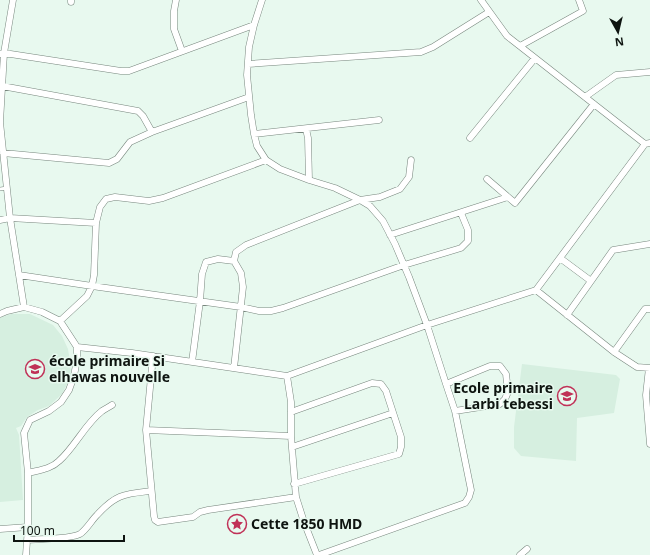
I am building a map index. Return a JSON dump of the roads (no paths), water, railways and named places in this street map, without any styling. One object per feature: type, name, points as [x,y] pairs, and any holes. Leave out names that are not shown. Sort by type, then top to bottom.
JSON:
[{"type":"street","points":[[13,0],[2,54],[0,122],[3,153],[3,188],[10,218],[24,307]]},
{"type":"street","points":[[176,0],[174,11],[174,29],[182,51]]},
{"type":"street","points":[[262,0],[249,47],[247,74],[254,134],[258,146],[266,160],[280,169],[336,188],[360,200],[370,206],[383,221],[410,277],[455,412],[471,490],[465,503],[318,555],[304,522],[296,497],[291,436],[291,402],[287,376]]},
{"type":"street","points":[[520,46],[583,11],[579,0]]},
{"type":"street","points":[[77,348],[132,353],[287,376],[427,325],[536,290],[647,144],[507,36],[489,12],[483,1]]},
{"type":"street","points":[[248,64],[421,52],[433,47],[489,12]]},
{"type":"street","points":[[2,54],[121,71],[137,68],[254,25]]},
{"type":"street","points":[[470,138],[535,58]]},
{"type":"street","points":[[585,97],[616,75],[650,72]]},
{"type":"street","points":[[2,86],[138,111],[143,116],[152,132]]},
{"type":"street","points":[[3,153],[109,163],[117,159],[130,142],[152,132],[249,97]]},
{"type":"street","points":[[487,179],[515,203],[594,104]]},
{"type":"street","points":[[254,134],[379,120]]},
{"type":"street","points":[[306,129],[308,138],[309,180]]},
{"type":"street","points":[[60,321],[87,296],[92,286],[94,276],[96,223],[100,208],[106,199],[115,196],[149,201],[164,198],[266,160]]},
{"type":"street","points":[[234,368],[244,287],[241,273],[234,261],[236,252],[246,245],[360,200],[380,197],[400,189],[409,177],[411,160]]},
{"type":"street","points":[[390,235],[508,197]]},
{"type":"street","points":[[19,275],[241,307],[259,311],[271,311],[404,265],[461,248],[468,241],[468,230],[461,213]]},
{"type":"street","points":[[0,220],[10,218],[96,223]]},
{"type":"street","points":[[567,314],[613,250],[650,244]]},
{"type":"street","points":[[560,258],[591,281]]},
{"type":"street","points":[[192,362],[202,274],[206,262],[218,259],[234,261]]},
{"type":"street","points":[[536,290],[614,352],[637,367],[649,368],[646,395],[650,444]]},
{"type":"street","points":[[0,314],[24,307],[42,312],[60,321],[77,348],[74,376],[69,390],[61,402],[49,411],[30,420],[24,433],[28,473],[28,540],[26,555]]},
{"type":"street","points":[[614,352],[645,309],[650,309]]},
{"type":"street","points":[[153,356],[146,430],[155,520],[158,522],[193,517],[200,512],[208,510],[296,497]]},
{"type":"street","points":[[446,384],[490,366],[500,366],[506,374],[508,392],[505,399],[500,404],[455,412]]},
{"type":"street","points":[[291,412],[372,383],[381,384],[386,391],[401,437],[399,454],[294,484]]},
{"type":"street","points":[[28,473],[48,468],[59,462],[92,421],[101,412],[112,405]]},
{"type":"street","points":[[292,447],[393,413]]},
{"type":"street","points":[[146,430],[291,436]]},
{"type":"street","points":[[28,540],[72,537],[80,534],[113,500],[121,496],[151,491]]},
{"type":"street","points":[[0,530],[28,527]]},
{"type":"street","points":[[520,555],[528,549]]},
{"type":"place","name":"école primaire Si elhawas nouvelle","points":[[35,369]]},
{"type":"place","name":"Ecole primaire Larbi tebessi","points":[[567,396]]},
{"type":"place","name":"Cette 1850 HMD","points":[[237,524]]}]
